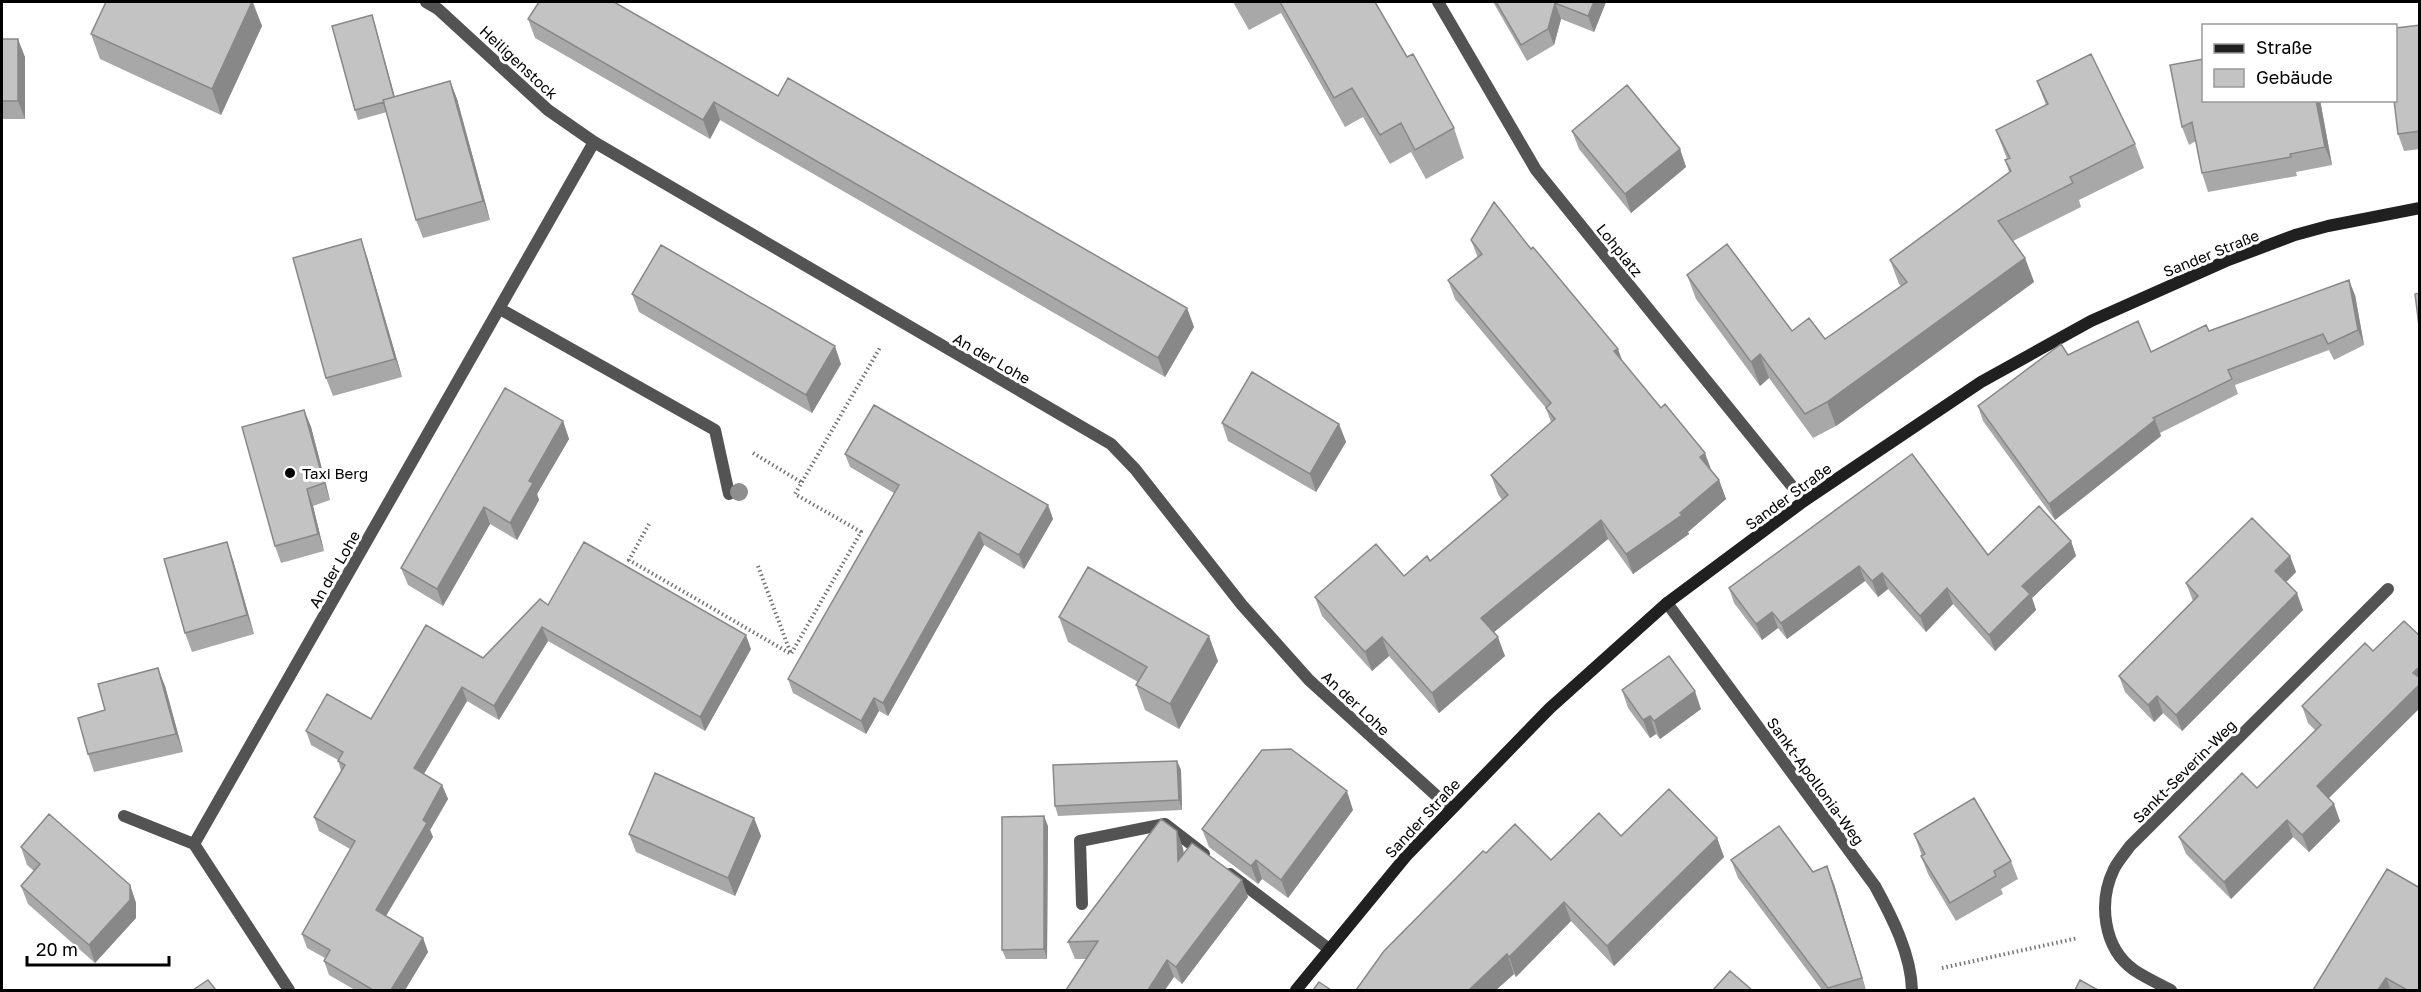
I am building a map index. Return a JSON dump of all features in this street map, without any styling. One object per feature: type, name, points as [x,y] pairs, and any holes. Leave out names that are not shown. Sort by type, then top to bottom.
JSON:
[{"type":"main road","name":"Sander Straße","points":[[1296,990],[1392,872],[1449,808],[1550,708],[1667,603],[1804,501],[1981,382],[2091,321],[2226,261],[2295,235],[2328,226],[2420,208]]},
{"type":"street","name":"Heiligenstock","points":[[426,2],[438,9],[548,110],[594,142]]},
{"type":"street","name":"Lohplatz","points":[[1437,2],[1536,170],[1804,501]]},
{"type":"street","name":"An der Lohe","points":[[194,844],[594,142],[1111,444],[1135,469],[1242,605],[1309,680],[1449,808]]},
{"type":"street","points":[[500,309],[715,430],[729,494]]},
{"type":"street","name":"Sankt-Severin-Weg","points":[[2171,990],[2133,969],[2117,952],[2108,931],[2105,912],[2106,892],[2114,868],[2130,846],[2388,589]]},
{"type":"street","name":"Sankt-Apollonia-Weg","points":[[1667,603],[1875,886],[1891,914],[1912,975],[1912,990]]},
{"type":"street","points":[[124,816],[194,844],[290,990]]},
{"type":"street","points":[[1082,904],[1080,840],[1165,824],[1329,949]]},
{"type":"path","points":[[791,654],[861,531],[795,494],[897,320]]},
{"type":"path","points":[[715,430],[801,482]]},
{"type":"path","points":[[649,524],[629,560],[791,654]]},
{"type":"path","points":[[758,566],[791,654]]},
{"type":"path","points":[[1941,969],[2073,939]]},
{"type":"building","points":[[106,2],[252,2],[212,89],[91,34]]},
{"type":"building","points":[[539,2],[614,2],[778,96],[788,78],[1187,308],[1158,358],[714,102],[703,120],[528,19]]},
{"type":"building","points":[[1280,2],[1375,2],[1407,57],[1413,54],[1454,128],[1415,150],[1401,123],[1380,135],[1352,88],[1334,98]]},
{"type":"building","points":[[1496,2],[1594,2],[1588,16],[1555,3],[1548,29],[1521,45]]},
{"type":"building","points":[[372,15],[394,97],[355,110],[332,26]]},
{"type":"building","points":[[2420,25],[2420,131],[2398,134],[2394,102],[2397,102],[2397,28]]},
{"type":"building","points":[[2,39],[18,39],[18,101],[2,101]]},
{"type":"building","points":[[2091,54],[2135,144],[2070,177],[2073,183],[1998,221],[2025,258],[1827,402],[1805,414],[1760,354],[1751,362],[1687,275],[1727,244],[1792,331],[1809,318],[1825,339],[1907,282],[1890,260],[2011,171],[2005,160],[2010,158],[1996,130],[2048,104],[2037,81]]},
{"type":"building","points":[[2202,59],[2202,102],[2316,102],[2325,147],[2290,154],[2291,157],[2202,173],[2192,122],[2182,127],[2170,65]]},
{"type":"building","points":[[450,81],[483,201],[416,220],[383,100]]},
{"type":"building","points":[[1627,85],[1680,149],[1625,194],[1572,131]]},
{"type":"building","points":[[1494,202],[1531,249],[1533,247],[1618,349],[1614,351],[1661,408],[1665,404],[1705,453],[1700,457],[1719,480],[1680,513],[1682,515],[1626,554],[1601,520],[1481,618],[1498,637],[1432,693],[1382,637],[1365,652],[1315,597],[1376,544],[1404,576],[1427,556],[1430,561],[1508,495],[1491,475],[1555,419],[1546,408],[1551,403],[1448,280],[1482,254],[1471,240]]},
{"type":"building","points":[[361,239],[395,359],[326,378],[293,258]]},
{"type":"building","points":[[661,245],[835,346],[806,395],[632,294]]},
{"type":"building","points":[[2349,280],[2358,330],[2328,344],[2323,334],[2228,370],[2232,379],[2153,418],[2155,420],[2049,504],[1978,406],[2061,344],[2068,355],[2138,321],[2151,352],[2206,325],[2209,331]]},
{"type":"building","points":[[2420,293],[2420,334],[2415,294]]},
{"type":"building","points":[[1252,372],[1339,424],[1310,474],[1222,423]]},
{"type":"building","points":[[505,388],[563,421],[529,481],[533,483],[510,523],[484,507],[437,589],[401,568]]},
{"type":"building","points":[[874,405],[1048,505],[1019,555],[979,532],[883,703],[874,698],[861,721],[788,679],[899,485],[845,454]]},
{"type":"building","name":"Taxi Berg","points":[[304,410],[324,483],[307,489],[318,534],[275,546],[242,427]]},
{"type":"building","points":[[1912,454],[1988,555],[2039,506],[2071,541],[2022,586],[2030,594],[1989,635],[1947,588],[1920,616],[1882,573],[1872,581],[1859,566],[1781,623],[1772,612],[1756,624],[1729,588]]},
{"type":"building","points":[[2252,518],[2290,556],[2275,571],[2297,593],[2176,715],[2157,696],[2148,705],[2119,676],[2198,596],[2186,583]]},
{"type":"building","points":[[227,542],[247,615],[185,633],[164,559]]},
{"type":"building","points":[[584,542],[746,635],[700,717],[542,627],[494,706],[462,687],[414,768],[442,785],[423,820],[427,823],[376,910],[423,938],[391,990],[373,990],[324,961],[330,950],[302,934],[355,841],[314,817],[345,765],[338,761],[343,752],[306,731],[327,694],[371,719],[426,625],[483,658],[540,599],[548,605]]},
{"type":"building","points":[[1088,567],[1209,636],[1170,704],[1136,685],[1147,667],[1059,617]]},
{"type":"building","points":[[2404,621],[2420,636],[2420,666],[2413,673],[2420,678],[2420,684],[2317,786],[2334,804],[2302,835],[2287,820],[2224,882],[2179,837],[2242,773],[2257,788],[2321,725],[2302,706],[2365,643],[2373,651]]},
{"type":"building","points":[[1669,656],[1695,691],[1654,721],[1650,716],[1643,720],[1622,690]]},
{"type":"building","points":[[158,668],[176,734],[88,754],[78,718],[105,710],[98,684]]},
{"type":"building","points":[[1291,749],[1347,791],[1281,880],[1256,860],[1251,866],[1202,829],[1262,750]]},
{"type":"building","points":[[1177,761],[1179,800],[1055,806],[1053,765]]},
{"type":"building","points":[[655,773],[754,818],[728,878],[629,834]]},
{"type":"building","points":[[1669,789],[1717,838],[1607,946],[1564,902],[1509,957],[1507,954],[1469,990],[1356,990],[1384,951],[1483,851],[1486,853],[1515,824],[1551,860],[1599,813],[1621,836]]},
{"type":"building","points":[[1974,798],[2011,861],[1994,871],[1996,876],[1950,903],[1921,856],[1925,854],[1914,834]]},
{"type":"building","points":[[49,814],[130,885],[130,900],[89,945],[21,886],[40,864],[21,847]]},
{"type":"building","points":[[1044,816],[1044,949],[1002,950],[1002,817]]},
{"type":"building","points":[[1161,819],[1177,831],[1178,861],[1192,843],[1242,880],[1176,967],[1167,960],[1148,990],[1066,990],[1098,941],[1068,942]]},
{"type":"building","points":[[1779,826],[1813,872],[1827,866],[1862,978],[1828,988],[1731,860]]},
{"type":"building","points":[[2387,869],[2420,888],[2420,990],[2407,990],[2386,978],[2378,990],[2313,990]]},
{"type":"building","points":[[1730,971],[1752,990],[1713,990]]},
{"type":"building","points":[[208,980],[216,990],[193,990]]},
{"type":"building","points":[[2080,980],[2098,990],[2075,990]]},
{"type":"building","points":[[1319,982],[1331,990],[1313,990]]},
{"type":"place","name":"Taxi Berg","points":[[290,473]]}]
